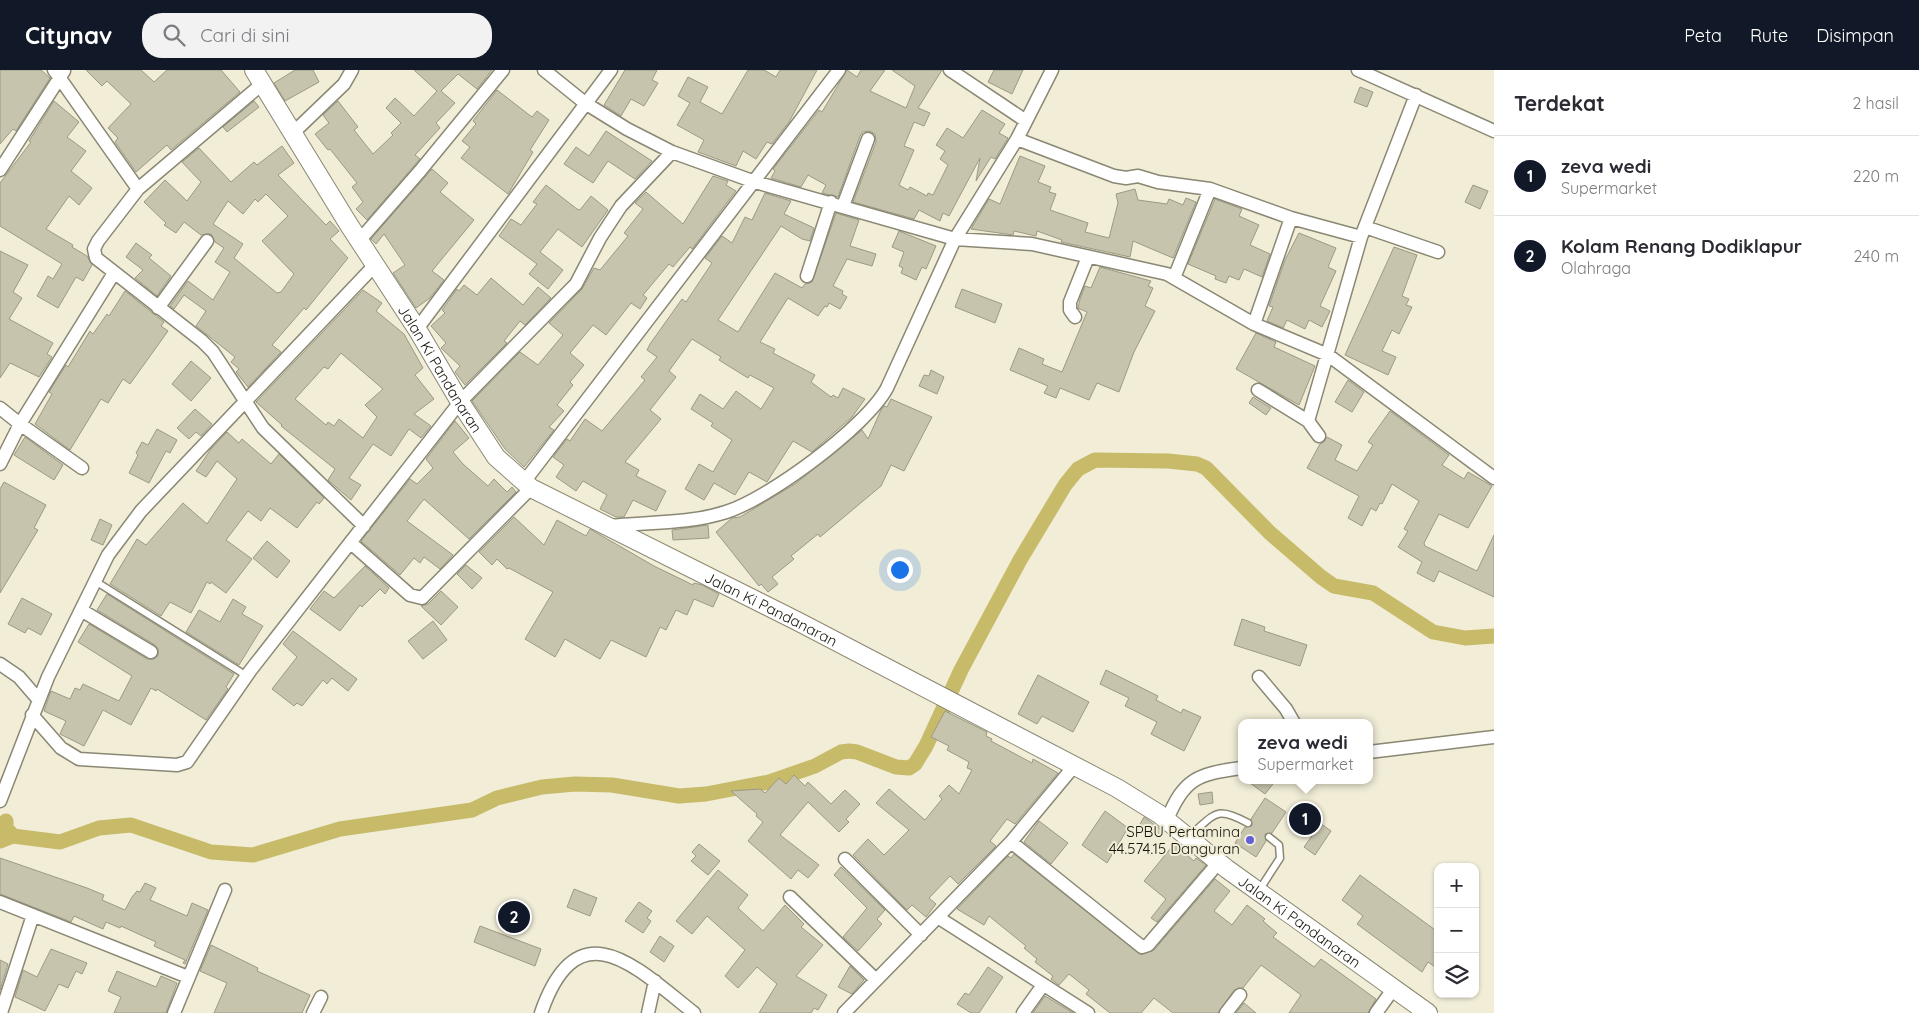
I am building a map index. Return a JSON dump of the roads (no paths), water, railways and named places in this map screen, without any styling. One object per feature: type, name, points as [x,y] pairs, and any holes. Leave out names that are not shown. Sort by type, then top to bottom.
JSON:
[{"type":"main road","name":"Jalan Ki Pandanaran","points":[[258,77],[496,457],[528,485],[967,709],[1133,797],[1167,820],[1258,892],[1428,1013]]},
{"type":"street","points":[[293,132],[344,84],[352,70]]},
{"type":"street","points":[[359,241],[420,171],[503,70]]},
{"type":"street","points":[[544,70],[585,103],[672,152],[755,182],[955,239],[1032,244],[1167,274],[1254,324],[1328,355],[1494,478]]},
{"type":"street","points":[[417,329],[536,172],[610,70]]},
{"type":"street","points":[[351,543],[410,595],[422,598],[528,485],[839,70]]},
{"type":"street","points":[[950,70],[1026,121]]},
{"type":"street","points":[[609,526],[690,519],[727,512],[774,487],[842,438],[870,412],[884,394],[955,239],[1017,139],[1052,70]]},
{"type":"street","points":[[1358,70],[1494,131]]},
{"type":"street","points":[[0,170],[59,72],[138,189]]},
{"type":"street","points":[[258,77],[138,189],[94,249],[96,258],[195,335],[212,352],[263,428],[364,526]]},
{"type":"street","points":[[1308,421],[1363,232],[1416,95]]},
{"type":"street","points":[[1017,139],[1114,176],[1126,178],[1138,176],[1158,182],[1210,189],[1291,218],[1363,232],[1438,252]]},
{"type":"street","points":[[807,276],[837,204],[868,140]]},
{"type":"street","points":[[32,715],[61,748],[79,759],[181,764],[190,759],[247,676],[460,402],[576,284],[600,238],[621,206],[672,152]]},
{"type":"street","points":[[1174,278],[1210,189]]},
{"type":"street","points":[[1254,324],[1291,218]]},
{"type":"street","points":[[158,308],[207,241]]},
{"type":"street","points":[[1075,318],[1070,310],[1070,302],[1088,257]]},
{"type":"street","points":[[0,801],[48,677],[108,555],[132,520],[375,265]]},
{"type":"street","points":[[0,464],[20,424],[114,273]]},
{"type":"street","points":[[1258,390],[1308,421],[1319,436]]},
{"type":"street","points":[[0,408],[82,468]]},
{"type":"street","points":[[81,610],[151,652]]},
{"type":"street","points":[[0,664],[40,696]]},
{"type":"street","points":[[1259,676],[1286,709],[1292,719]]},
{"type":"street","points":[[1373,752],[1494,737]]},
{"type":"street","points":[[844,1013],[875,979],[939,918],[1011,842],[1075,765]]},
{"type":"street","points":[[1167,820],[1176,799],[1191,782],[1211,772],[1238,768]]},
{"type":"street","points":[[1011,842],[1142,947],[1148,945],[1219,862]]},
{"type":"street","points":[[845,859],[921,935]]},
{"type":"street","points":[[174,1013],[225,890]]},
{"type":"street","points":[[790,897],[875,979]]},
{"type":"street","points":[[0,902],[188,977]]},
{"type":"street","points":[[1,1013],[33,915]]},
{"type":"street","points":[[939,918],[1088,1013]]},
{"type":"street","points":[[541,1013],[554,981],[568,965],[580,957],[604,954],[623,960],[641,969],[694,1013]]},
{"type":"street","points":[[648,1013],[655,982]]},
{"type":"street","points":[[1023,1013],[1043,984]]},
{"type":"street","points":[[1376,1013],[1394,988]]},
{"type":"street","points":[[1226,1013],[1240,995]]},
{"type":"street","points":[[313,1013],[321,997]]},
{"type":"lane","points":[[95,581],[247,676]]},
{"type":"lane","points":[[1188,837],[1222,812],[1228,812],[1248,823]]},
{"type":"lane","points":[[1258,892],[1280,858],[1279,845],[1269,837]]},
{"type":"waterway","points":[[0,841],[13,836],[60,842],[99,828],[131,825],[211,852],[253,855],[340,829],[472,810],[497,798],[542,787],[575,784],[612,785],[679,796],[706,794],[769,782],[815,766],[841,752],[849,751],[857,752],[896,767],[909,768],[915,764],[926,746],[961,670],[1020,560],[1065,485],[1078,469],[1095,460],[1168,461],[1197,464],[1206,468],[1270,533],[1334,586],[1373,593],[1433,632],[1465,638],[1494,636]]},
{"type":"waterway","points":[[6,821],[6,828],[13,836]]},
{"type":"place","name":"zeva wedi","points":[[1305,819]]},
{"type":"place","name":"SPBU Pertamina 44.574.15 Danguran","points":[[1250,840]]},
{"type":"place","name":"Kolam Renang Dodiklapur","points":[[514,917]]}]
